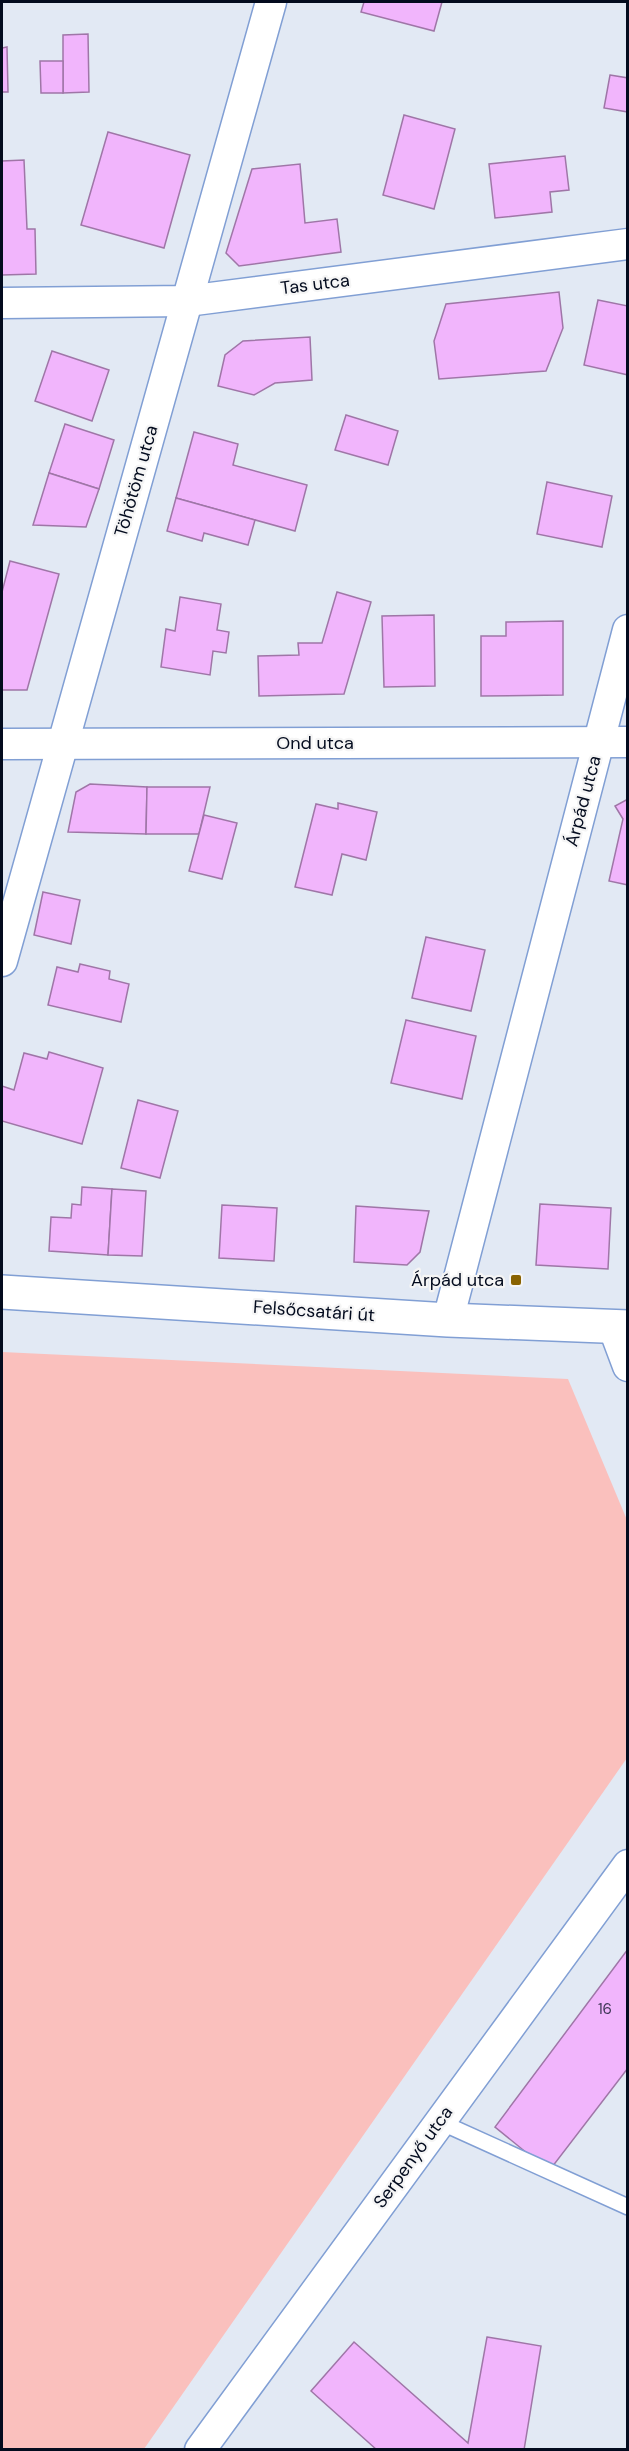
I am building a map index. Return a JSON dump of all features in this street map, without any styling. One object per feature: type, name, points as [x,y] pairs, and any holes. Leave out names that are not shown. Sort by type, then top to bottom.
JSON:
[{"type":"street","name":"Töhötöm utca","points":[[2,961],[271,2]]},
{"type":"street","name":"Tas utca","points":[[2,303],[187,301],[627,244]]},
{"type":"street","name":"Árpád utca","points":[[448,1320],[613,742],[627,630]]},
{"type":"street","name":"Ond utca","points":[[2,744],[613,742]]},
{"type":"street","name":"Felsőcsatári út","points":[[2,1292],[448,1320],[620,1326]]},
{"type":"street","points":[[620,1326],[627,1366]]},
{"type":"street","name":"Serpenyő utca","points":[[200,2450],[627,1865]]},
{"type":"lane","points":[[438,2121],[627,2207]]},
{"type":"shaded area","points":[[2,1352],[568,1379],[627,1520],[627,1758],[144,2449],[2,2449]]},
{"type":"building","points":[[364,2],[442,2],[434,31],[361,12]]},
{"type":"building","points":[[88,34],[89,92],[63,93],[63,35]]},
{"type":"building","points":[[7,47],[8,92],[2,92],[2,48]]},
{"type":"building","points":[[40,61],[63,61],[63,93],[41,93]]},
{"type":"building","points":[[610,75],[628,78],[628,112],[604,108]]},
{"type":"building","points":[[404,115],[455,129],[434,209],[383,195]]},
{"type":"building","points":[[108,132],[190,155],[164,248],[81,225]]},
{"type":"building","points":[[565,156],[569,190],[550,192],[552,212],[495,218],[489,164]]},
{"type":"building","points":[[24,160],[27,229],[35,229],[36,274],[2,275],[2,161]]},
{"type":"building","points":[[300,164],[305,223],[337,219],[341,252],[239,266],[226,253],[252,169]]},
{"type":"building","points":[[559,292],[563,328],[546,371],[439,379],[434,341],[446,304]]},
{"type":"building","points":[[598,300],[628,306],[628,375],[584,365]]},
{"type":"building","points":[[310,337],[312,380],[275,383],[254,395],[218,386],[225,355],[243,341]]},
{"type":"building","points":[[52,351],[109,370],[92,421],[35,401]]},
{"type":"building","points":[[346,415],[398,431],[388,465],[335,450]]},
{"type":"building","points":[[65,424],[114,440],[99,489],[49,473]]},
{"type":"building","points":[[194,432],[238,444],[233,465],[307,485],[295,531],[176,498]]},
{"type":"building","points":[[49,473],[99,489],[86,527],[33,525]]},
{"type":"building","points":[[547,482],[612,496],[602,547],[537,534]]},
{"type":"building","points":[[176,498],[255,520],[248,545],[204,533],[202,541],[167,531]]},
{"type":"building","points":[[10,561],[59,574],[27,690],[2,690],[2,592]]},
{"type":"building","points":[[337,592],[371,602],[344,694],[259,696],[258,656],[299,655],[298,643],[322,643]]},
{"type":"building","points":[[180,597],[221,604],[217,630],[229,632],[226,653],[213,651],[210,675],[161,667],[166,629],[175,631]]},
{"type":"building","points":[[434,615],[435,686],[384,687],[382,616]]},
{"type":"building","points":[[563,621],[563,695],[481,696],[481,636],[506,636],[506,622]]},
{"type":"building","points":[[90,784],[147,787],[146,834],[68,832],[76,792]]},
{"type":"building","points":[[147,787],[210,787],[199,834],[146,834]]},
{"type":"building","points":[[628,799],[628,885],[609,881],[623,819],[615,806]]},
{"type":"building","points":[[338,803],[377,812],[366,860],[342,854],[332,895],[295,887],[316,804],[338,809]]},
{"type":"building","points":[[204,815],[237,823],[222,879],[189,871]]},
{"type":"building","points":[[43,892],[80,900],[71,944],[34,935]]},
{"type":"building","points":[[426,937],[485,950],[471,1011],[412,998]]},
{"type":"building","points":[[80,964],[110,971],[109,979],[129,984],[121,1022],[48,1005],[57,967],[78,972]]},
{"type":"building","points":[[406,1020],[476,1036],[462,1099],[391,1083]]},
{"type":"building","points":[[49,1052],[103,1068],[82,1144],[2,1121],[2,1086],[14,1090],[24,1053],[47,1059]]},
{"type":"building","points":[[138,1100],[178,1111],[160,1178],[121,1168]]},
{"type":"building","points":[[82,1187],[112,1189],[108,1255],[49,1251],[51,1217],[71,1218],[72,1204],[81,1205]]},
{"type":"building","points":[[112,1189],[146,1191],[142,1256],[108,1255]]},
{"type":"building","points":[[540,1204],[611,1208],[608,1269],[536,1265]]},
{"type":"building","points":[[222,1205],[277,1208],[274,1261],[219,1258]]},
{"type":"building","points":[[356,1206],[429,1211],[420,1252],[407,1265],[354,1262]]},
{"type":"building","points":[[628,1949],[628,2068],[549,2171],[495,2127]]},
{"type":"building","points":[[487,2337],[541,2346],[524,2450],[377,2450],[311,2391],[354,2342],[468,2443]]},
{"type":"place","name":"Árpád utca","points":[[516,1280]]}]
